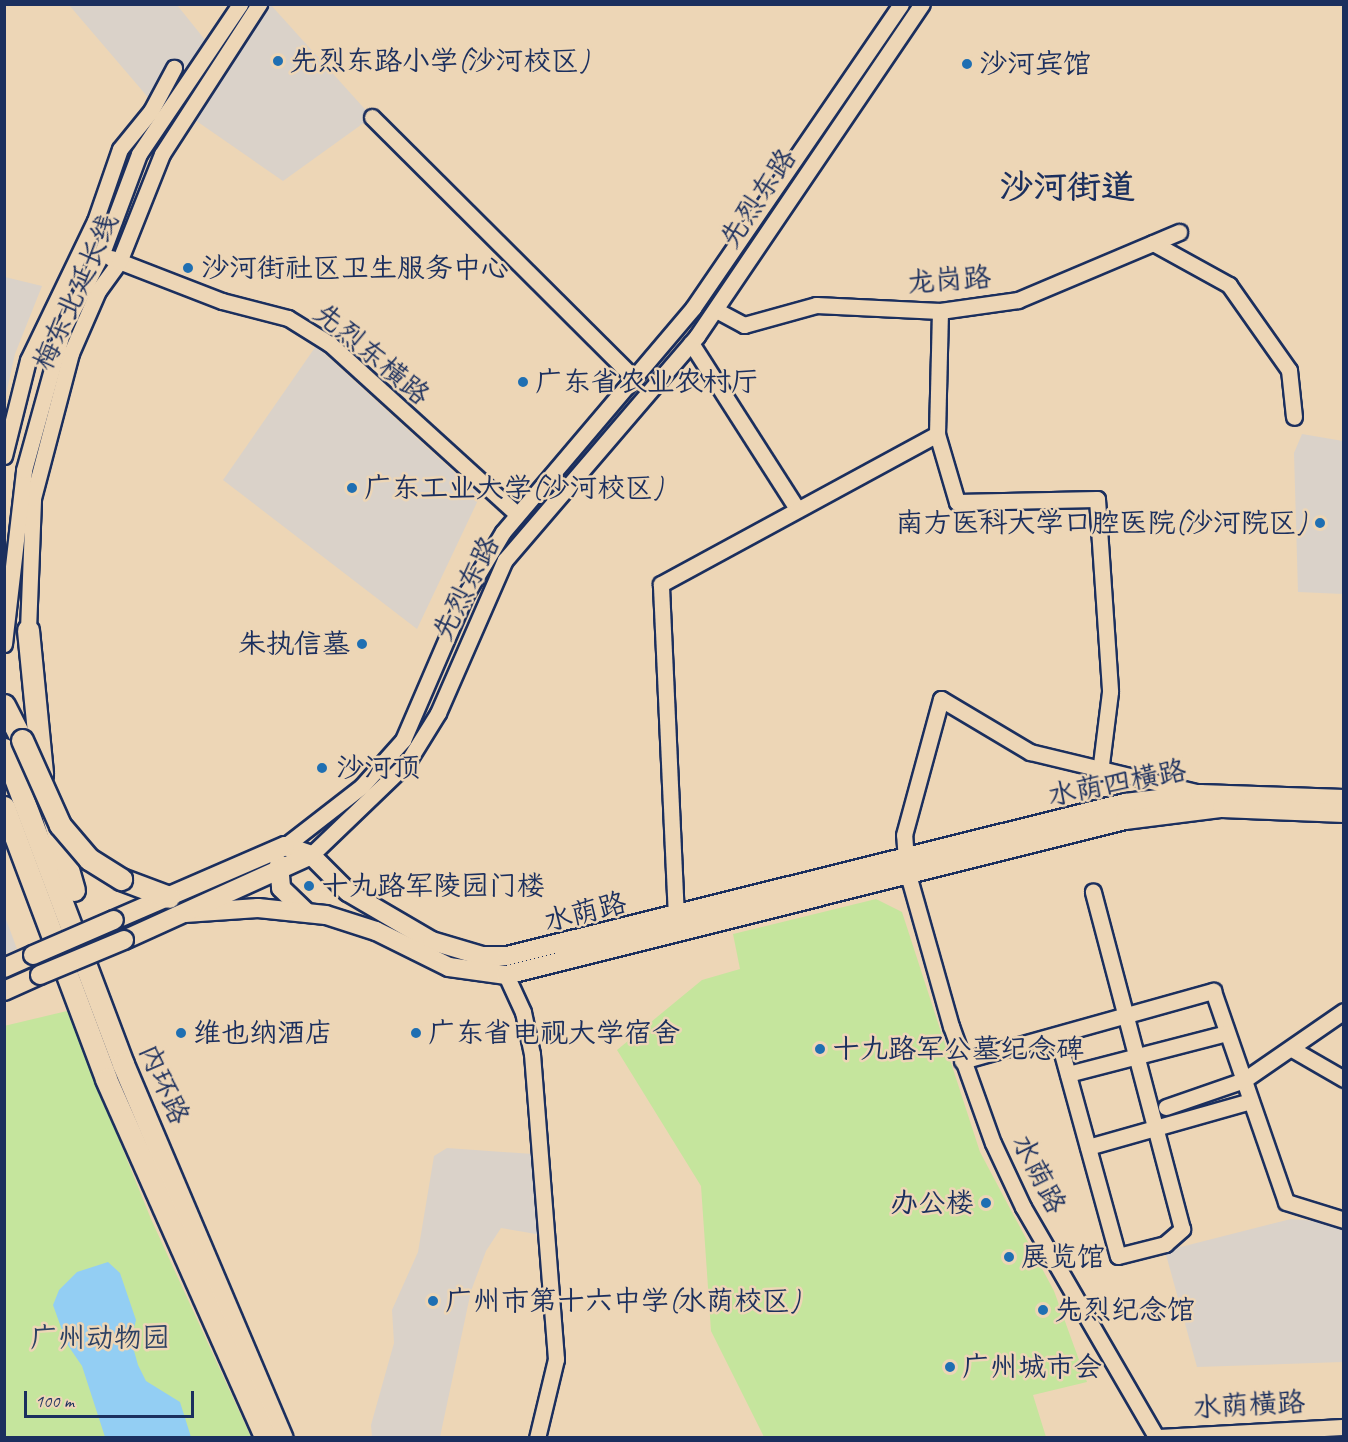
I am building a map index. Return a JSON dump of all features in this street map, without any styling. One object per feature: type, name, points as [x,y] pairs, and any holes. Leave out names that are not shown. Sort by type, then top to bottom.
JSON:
[{"type":"highway","points":[[28,630],[42,772],[105,997],[145,1110]]},
{"type":"highway","points":[[4,705],[60,825],[89,859],[121,879],[169,897]]},
{"type":"highway","name":"内环路","points":[[4,749],[40,835],[113,1039],[282,1437]]},
{"type":"highway","name":"内环路","points":[[4,807],[106,1079],[266,1437]]},
{"type":"main road","name":"水荫四横路","points":[[908,870],[1125,803],[1200,794],[1344,799]]},
{"type":"main road","name":"水荫四横路","points":[[908,870],[1172,812],[1222,808],[1344,813]]},
{"type":"main road","name":"水荫路","points":[[285,846],[311,855],[348,892],[432,941],[482,956],[533,954],[676,917],[908,870]]},
{"type":"main road","name":"先烈东路","points":[[4,968],[285,846]]},
{"type":"main road","points":[[285,846],[278,873],[284,894],[307,913]]},
{"type":"main road","name":"先烈东路","points":[[4,991],[278,873],[311,855]]},
{"type":"main road","name":"水荫路","points":[[185,913],[238,908],[307,913],[361,925],[449,966],[506,975],[908,870]]},
{"type":"street","name":"梅东北延长线","points":[[4,644],[15,521],[47,375],[102,253],[139,154],[240,4]]},
{"type":"street","name":"梅东北延长线","points":[[28,630],[33,498],[47,432],[76,343],[98,291],[119,262],[162,154],[259,4]]},
{"type":"street","name":"先烈东路","points":[[285,846],[362,786],[403,740],[476,574],[517,514],[648,364],[712,280],[901,4]]},
{"type":"street","name":"先烈东路","points":[[311,855],[407,763],[438,713],[506,560],[664,377],[716,310],[922,4]]},
{"type":"street","points":[[210,51],[224,58]]},
{"type":"street","points":[[4,456],[28,360],[95,221],[120,149],[151,111],[174,69]]},
{"type":"street","points":[[372,117],[635,379]]},
{"type":"street","points":[[120,149],[139,154]]},
{"type":"street","name":"龙岗路","points":[[716,310],[744,325],[816,305],[940,311],[1018,300],[1179,232]]},
{"type":"street","points":[[1153,243],[1229,285],[1289,370],[1293,417]]},
{"type":"street","name":"先烈东横路","points":[[102,253],[119,262],[222,301],[288,318],[330,344],[517,514]]},
{"type":"street","points":[[940,311],[937,434],[957,502],[1097,499],[1110,692],[1100,772]]},
{"type":"street","points":[[691,343],[797,509]]},
{"type":"street","points":[[648,364],[664,377]]},
{"type":"street","points":[[676,917],[661,584],[937,434]]},
{"type":"street","points":[[908,870],[904,835],[941,699],[1030,752],[1100,772],[1200,794]]},
{"type":"street","name":"水荫路","points":[[908,870],[962,1060],[1023,1207],[1157,1437]]},
{"type":"street","points":[[1057,1035],[1118,1256],[1131,1256],[1165,1244],[1182,1229],[1093,892]]},
{"type":"street","points":[[506,975],[523,1012],[532,1054],[556,1359],[537,1437]]},
{"type":"street","points":[[962,1060],[1213,991],[1286,1202],[1344,1221]]},
{"type":"street","points":[[1166,1107],[1244,1080],[1344,1011]]},
{"type":"street","points":[[1068,1074],[1227,1033]]},
{"type":"street","points":[[1292,1049],[1344,1079]]},
{"type":"street","points":[[1088,1147],[1251,1101]]},
{"type":"street","name":"水荫横路","points":[[1157,1437],[1344,1427]]},
{"type":"shaded area","name":"先烈东路小学(沙河校区)","points":[[270,4],[372,117],[283,181],[195,120]]},
{"type":"shaded area","points":[[69,5],[177,5],[210,46],[164,116]]},
{"type":"shaded area","points":[[5,277],[42,286],[15,354],[5,399]]},
{"type":"shaded area","name":"广东工业大学(沙河校区)","points":[[316,346],[480,496],[417,629],[223,480]]},
{"type":"shaded area","name":"南方医科大学口腔医院(沙河院区)","points":[[1302,434],[1343,441],[1343,594],[1298,592],[1294,453]]},
{"type":"shaded area","points":[[4,914],[17,949],[5,954],[4,954]]},
{"type":"shaded area","name":"广州市第十六中学(水荫校区)","points":[[447,1148],[547,1155],[548,1236],[501,1228],[486,1251],[471,1291],[440,1437],[372,1437],[371,1425],[394,1343],[392,1310],[418,1252],[434,1156]]},
{"type":"shaded area","points":[[1291,1219],[1343,1223],[1343,1362],[1197,1367],[1165,1251]]},
{"type":"green space","points":[[876,899],[902,912],[980,1152],[1054,1291],[1087,1382],[1033,1395],[1046,1437],[764,1437],[711,1331],[701,1186],[617,1050],[702,980],[740,969],[733,934]]},
{"type":"green space","name":"广州动物园","points":[[67,1011],[151,1219],[251,1437],[5,1437],[4,1026]]},
{"type":"water","points":[[108,1262],[120,1273],[136,1320],[131,1340],[138,1365],[146,1381],[180,1402],[191,1437],[105,1437],[82,1366],[67,1344],[53,1305],[59,1290],[77,1272]]},
{"type":"place","name":"先烈东路小学(沙河校区)","points":[[278,61]]},
{"type":"place","name":"沙河宾馆","points":[[967,64]]},
{"type":"place","name":"沙河街社区卫生服务中心","points":[[188,268]]},
{"type":"place","name":"广东省农业农村厅","points":[[523,382]]},
{"type":"place","name":"广东工业大学(沙河校区)","points":[[352,488]]},
{"type":"place","name":"南方医科大学口腔医院(沙河院区)","points":[[1320,523]]},
{"type":"place","name":"朱执信墓","points":[[362,644]]},
{"type":"place","name":"沙河顶","points":[[322,768]]},
{"type":"place","name":"十九路军陵园门楼","points":[[309,886]]},
{"type":"place","name":"维也纳酒店","points":[[181,1033]]},
{"type":"place","name":"广东省电视大学宿舍","points":[[416,1033]]},
{"type":"place","name":"十九路军公墓纪念碑","points":[[820,1049]]},
{"type":"place","name":"办公楼","points":[[986,1203]]},
{"type":"place","name":"展览馆","points":[[1009,1257]]},
{"type":"place","name":"广州市第十六中学(水荫校区)","points":[[433,1301]]},
{"type":"place","name":"先烈纪念馆","points":[[1043,1310]]},
{"type":"place","name":"广州城市会","points":[[950,1367]]},
{"type":"district","name":"沙河街道","points":[[1067,187]]}]
